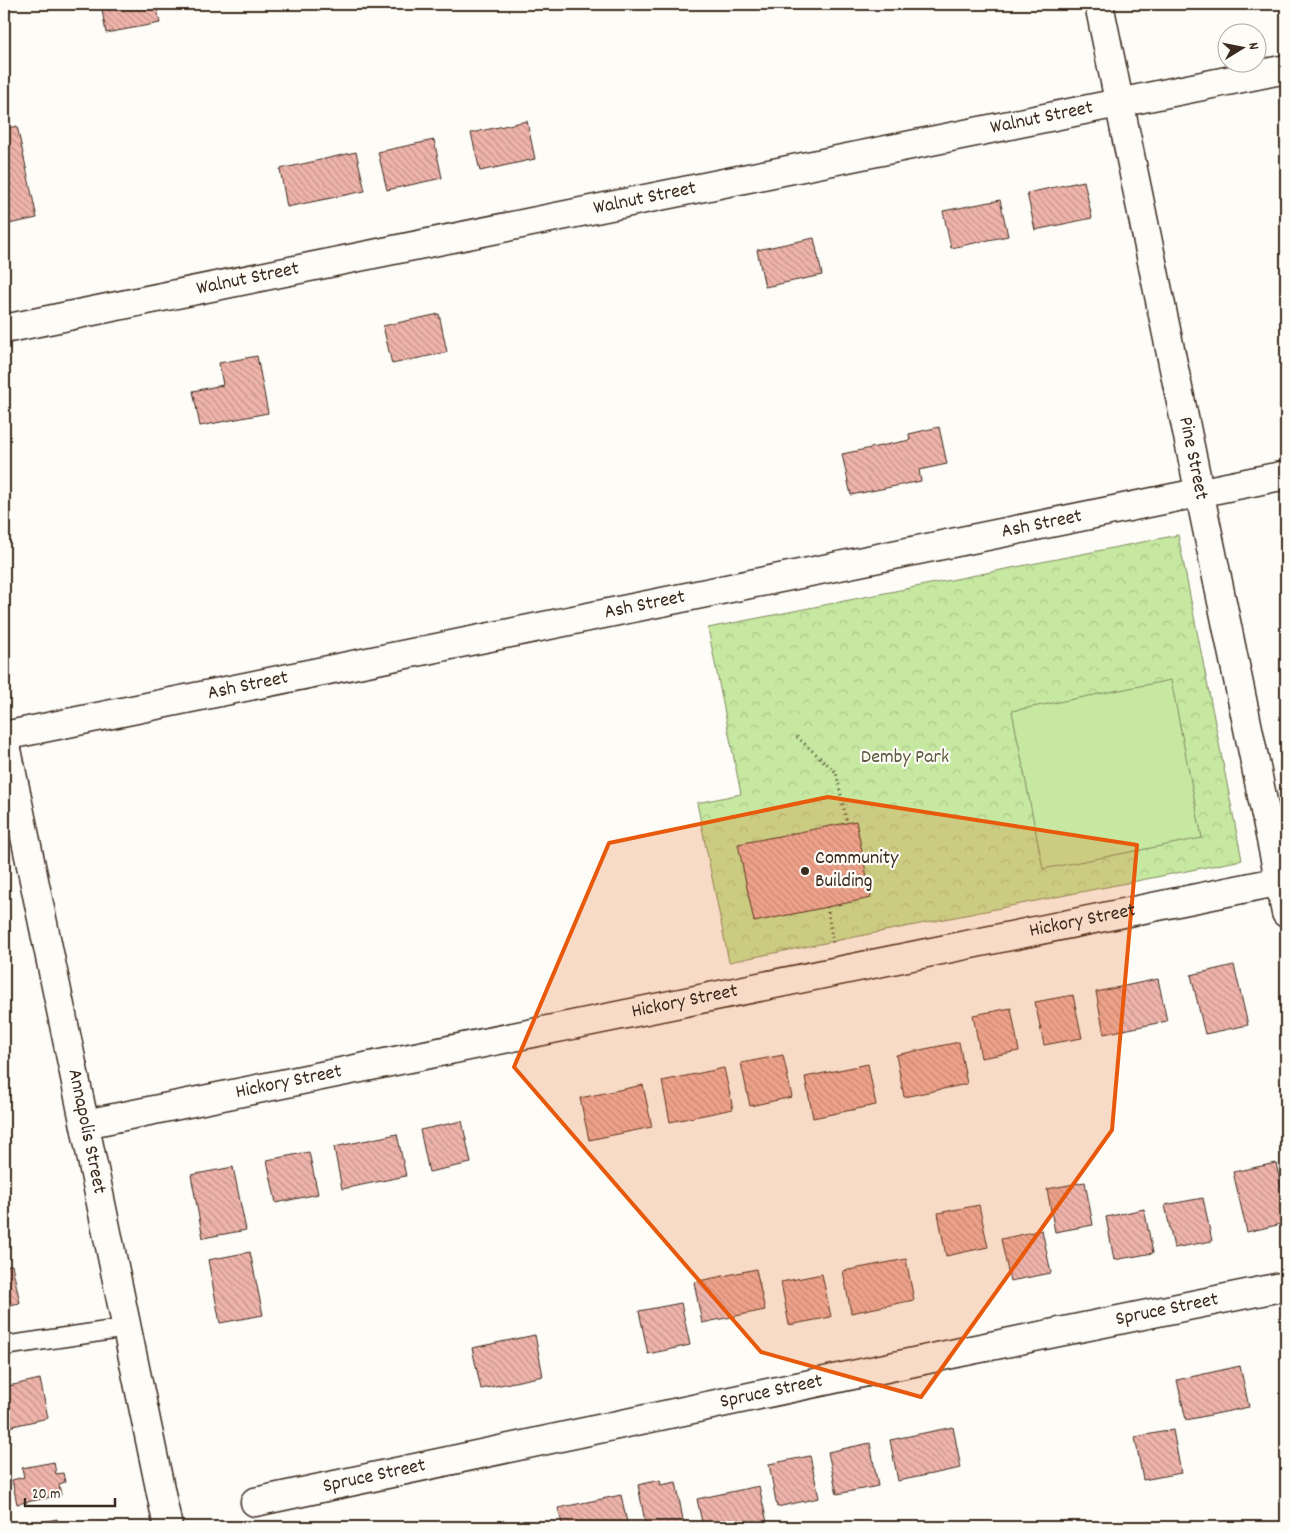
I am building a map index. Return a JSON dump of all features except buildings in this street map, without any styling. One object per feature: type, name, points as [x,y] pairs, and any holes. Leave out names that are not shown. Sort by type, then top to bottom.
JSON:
[{"type":"street","name":"Pine Street","points":[[1100,4],[1200,492],[1283,880],[1286,913]]},
{"type":"street","name":"Walnut Street","points":[[4,329],[1286,69]]},
{"type":"street","name":"Ash Street","points":[[4,735],[1286,475]]},
{"type":"street","name":"Annapolis Street","points":[[4,735],[168,1527]]},
{"type":"street","name":"Hickory Street","points":[[85,1124],[1283,880]]},
{"type":"street","name":"Spruce Street","points":[[256,1502],[951,1354],[1286,1286]]},
{"type":"lane","points":[[4,1346],[127,1328]]},
{"type":"path","points":[[797,737],[836,772],[847,823]]},
{"type":"path","points":[[827,907],[837,971]]},
{"type":"highlighted area","points":[[828,797],[1137,845],[1112,1130],[921,1397],[761,1352],[514,1067],[609,843]]},
{"type":"green space","name":"Demby Park","points":[[1178,535],[1242,860],[729,962],[697,803],[741,794],[708,628]]},
{"type":"green space","points":[[1171,680],[1202,838],[1043,869],[1012,711]]},
{"type":"place","name":"Community Building","points":[[805,871]]}]
